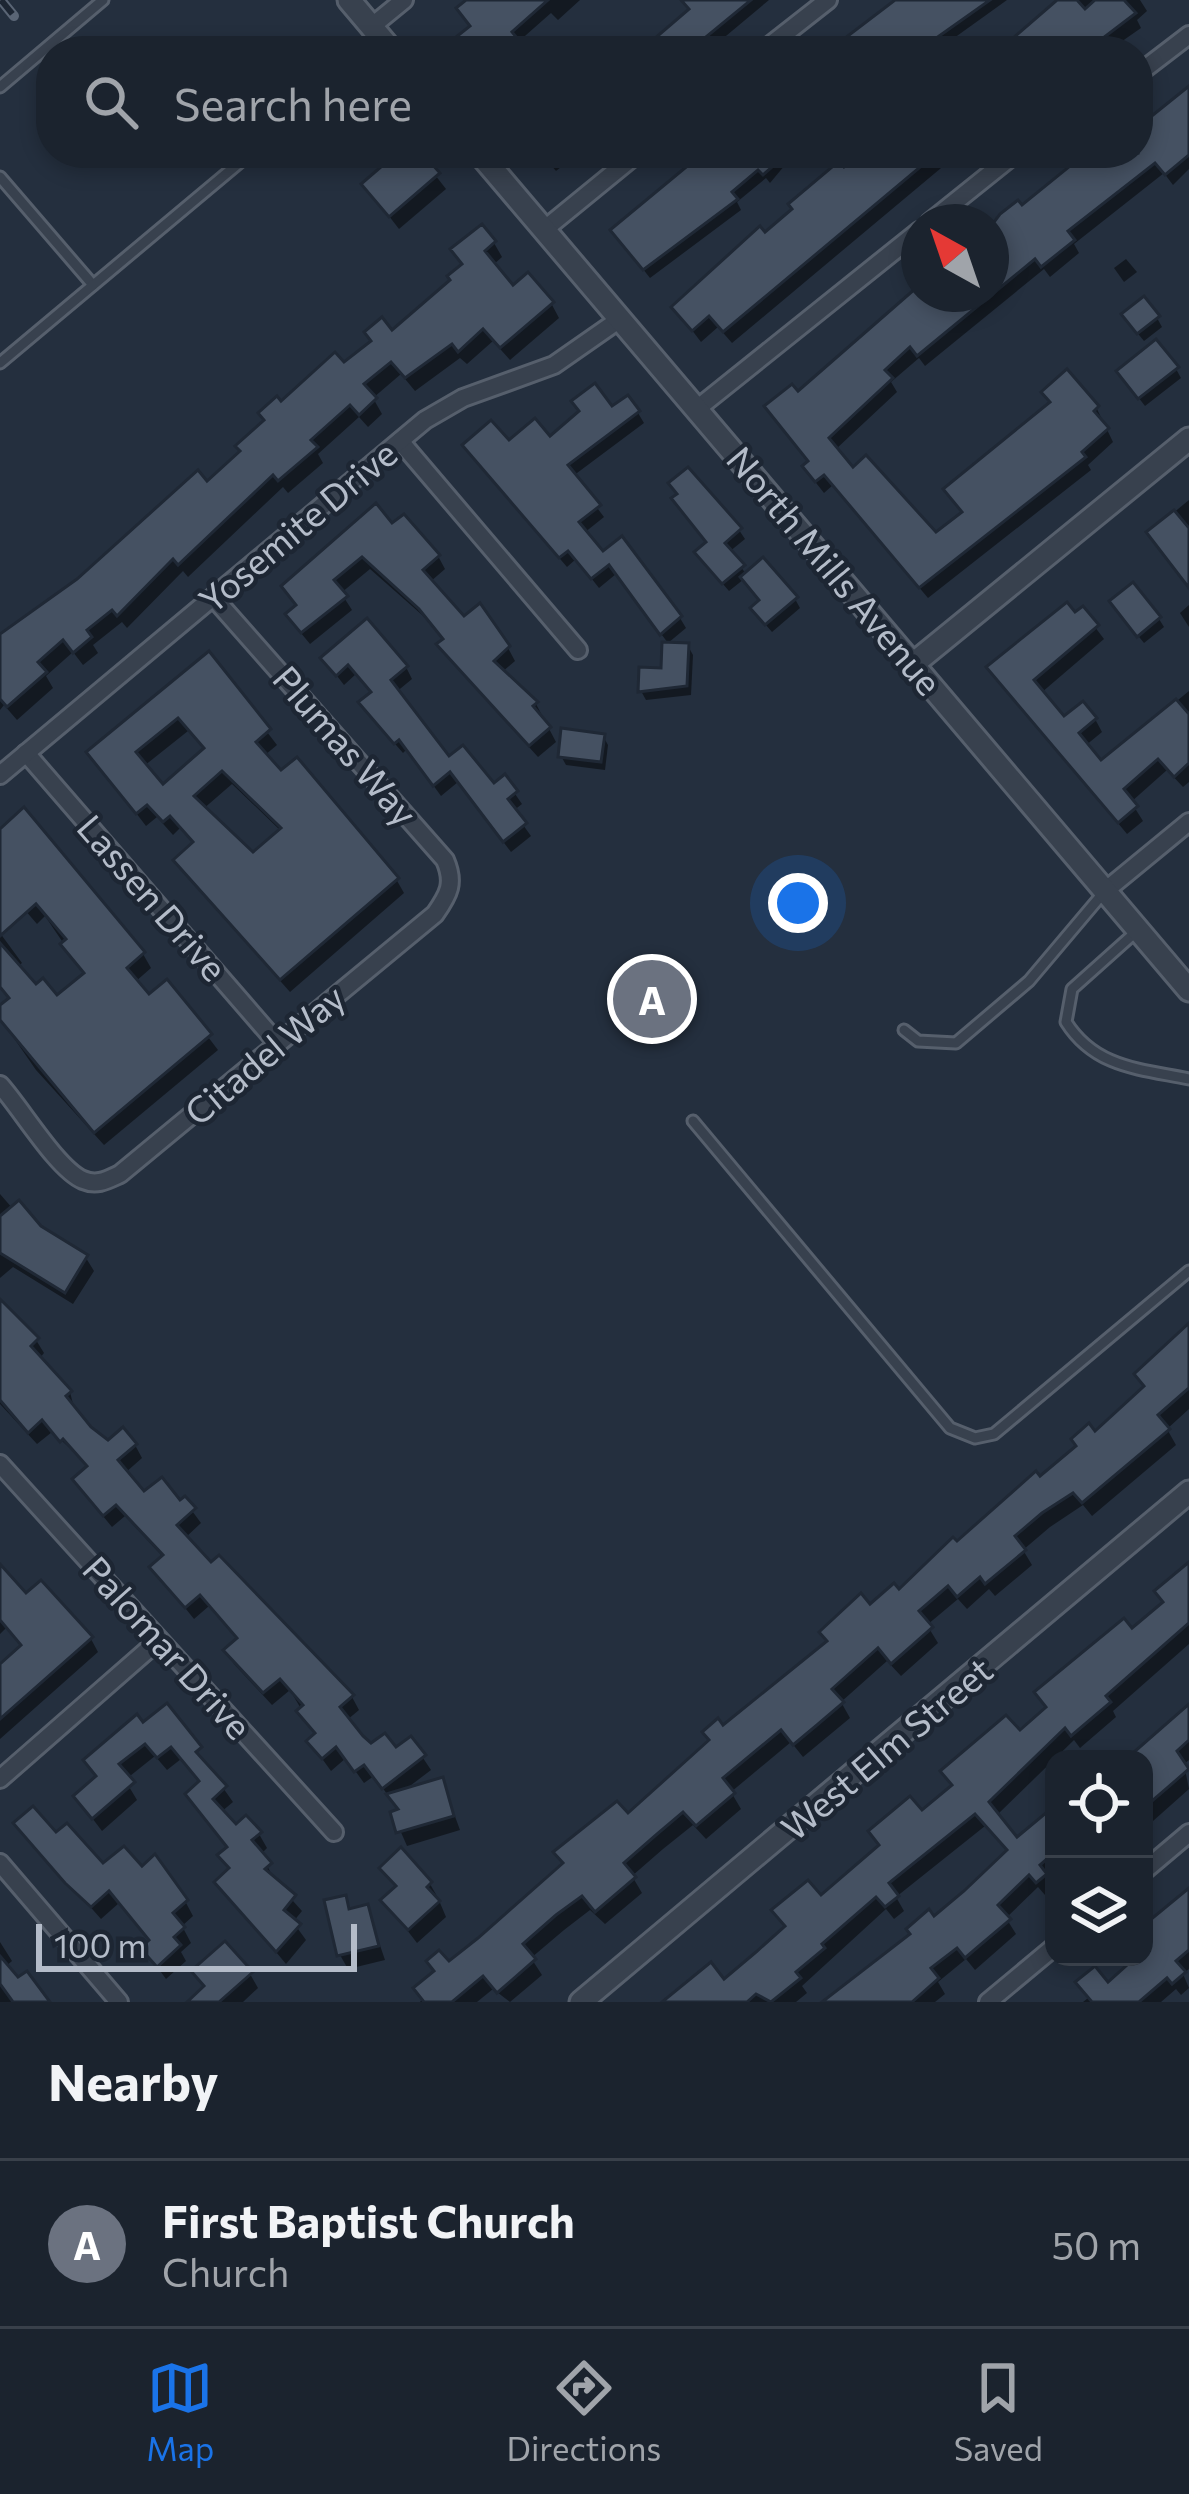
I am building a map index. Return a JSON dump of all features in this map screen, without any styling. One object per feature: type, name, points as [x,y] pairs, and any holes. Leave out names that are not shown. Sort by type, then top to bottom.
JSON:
[{"type":"street","points":[[349,0],[376,36]]},
{"type":"street","points":[[383,36],[404,0]]},
{"type":"street","points":[[782,36],[828,0]]},
{"type":"street","points":[[1153,63],[1189,35]]},
{"type":"street","name":"North Mills Avenue","points":[[492,168],[1189,990]]},
{"type":"street","points":[[544,230],[620,168]]},
{"type":"street","points":[[952,204],[997,168]]},
{"type":"street","points":[[698,408],[901,245]]},
{"type":"street","name":"Yosemite Drive","points":[[0,775],[444,408],[554,365],[620,319]]},
{"type":"street","points":[[912,665],[1189,439]]},
{"type":"street","points":[[400,441],[578,650]]},
{"type":"street","name":"Plumas Way","points":[[214,598],[445,860],[452,877],[442,903]]},
{"type":"street","name":"Lassen Drive","points":[[26,752],[278,1044]]},
{"type":"street","points":[[1105,891],[1189,822]]},
{"type":"street","name":"Citadel Way","points":[[0,1085],[77,1175],[101,1183],[120,1174],[442,903]]},
{"type":"street","name":"Palomar Drive","points":[[0,1464],[334,1832]]},
{"type":"street","name":"West Elm Street","points":[[581,2002],[1189,1492]]},
{"type":"street","points":[[0,1779],[159,1640]]},
{"type":"street","points":[[1153,1863],[1189,1833]]},
{"type":"street","points":[[0,1863],[119,2002]]},
{"type":"street","points":[[988,2002],[1045,1954]]},
{"type":"lane","points":[[60,36],[103,0]]},
{"type":"lane","points":[[0,87],[36,57]]},
{"type":"lane","points":[[0,363],[233,168]]},
{"type":"lane","points":[[0,177],[93,285]]},
{"type":"lane","points":[[904,1030],[918,1041],[956,1043],[1029,981],[1105,891]]},
{"type":"lane","points":[[1138,930],[1072,988],[1066,1022],[1080,1044],[1108,1063],[1189,1079]]},
{"type":"lane","points":[[693,1121],[950,1428],[963,1436],[994,1434],[1189,1270]]},
{"type":"building","points":[[466,0],[548,0],[512,32],[515,36],[457,36],[470,26],[456,8]]},
{"type":"building","points":[[681,0],[751,0],[707,36],[658,36],[689,9]]},
{"type":"building","points":[[895,0],[990,0],[939,36],[848,36]]},
{"type":"building","points":[[1057,0],[1077,0],[1085,9],[1095,0],[1124,0],[1136,13],[1106,36],[1015,36]]},
{"type":"building","points":[[1189,86],[1189,155],[1165,175],[1153,165],[1153,115]]},
{"type":"building","points":[[380,168],[436,168],[440,173],[389,217],[361,184]]},
{"type":"building","points":[[685,168],[771,168],[763,175],[758,170],[732,192],[738,199],[643,270],[610,230]]},
{"type":"building","points":[[831,168],[919,168],[723,332],[709,316],[692,331],[671,307],[760,226],[765,232],[792,209],[788,204]]},
{"type":"building","points":[[1067,168],[1149,168],[1068,231],[1075,240],[1041,267],[1035,259],[1009,280],[1009,207],[1018,200],[1022,205]]},
{"type":"building","points":[[482,224],[496,241],[485,251],[513,285],[528,272],[554,302],[500,348],[483,329],[458,352],[452,344],[405,378],[391,362],[364,384],[377,398],[359,415],[350,405],[311,440],[318,447],[278,481],[273,475],[178,565],[173,559],[117,616],[112,610],[87,630],[92,637],[73,653],[63,640],[38,662],[47,672],[7,707],[0,699],[0,634],[77,579],[198,470],[207,481],[240,451],[235,446],[264,420],[258,413],[277,396],[281,401],[335,352],[344,362],[371,341],[364,332],[382,317],[392,330],[450,280],[447,276],[462,264],[450,249]]},
{"type":"building","points":[[1144,296],[1160,316],[1137,334],[1121,314]]},
{"type":"building","points":[[901,301],[901,312],[971,312],[917,356],[910,347],[885,370],[893,378],[829,438],[853,467],[866,455],[936,532],[962,512],[943,489],[1050,402],[1041,392],[1067,369],[1099,406],[1094,411],[1109,428],[1082,452],[1086,457],[919,588],[824,475],[815,482],[802,466],[808,461],[764,406],[792,384],[798,391]]},
{"type":"building","points":[[1156,339],[1179,367],[1138,399],[1116,371]]},
{"type":"building","points":[[595,383],[612,406],[628,395],[640,411],[568,465],[601,505],[579,522],[603,551],[622,536],[682,616],[660,635],[609,565],[591,579],[568,551],[559,558],[462,445],[491,420],[509,440],[535,418],[550,436],[579,411],[571,401]]},
{"type":"building","points":[[688,467],[742,528],[725,543],[745,565],[722,584],[694,552],[706,542],[671,498],[677,494],[668,483]]},
{"type":"building","points":[[376,503],[392,523],[404,514],[440,555],[423,570],[464,616],[480,603],[510,646],[494,661],[538,702],[533,706],[551,727],[529,746],[436,644],[443,639],[419,609],[362,557],[334,580],[348,596],[301,633],[285,614],[296,605],[281,586]]},
{"type":"building","points":[[1174,510],[1189,528],[1189,588],[1146,532]]},
{"type":"building","points":[[763,557],[798,597],[765,625],[750,608],[759,600],[740,577]]},
{"type":"building","points":[[1133,582],[1161,617],[1137,637],[1109,601]]},
{"type":"building","points":[[1067,602],[1075,612],[1083,606],[1099,625],[1034,680],[1064,716],[1083,701],[1097,718],[1079,733],[1101,760],[1176,699],[1189,714],[1189,763],[1174,777],[1158,759],[1124,789],[1138,806],[1118,823],[986,667]]},
{"type":"building","points":[[367,618],[408,666],[391,680],[449,756],[463,745],[494,783],[505,774],[518,791],[508,799],[527,823],[503,842],[450,772],[433,786],[399,740],[394,744],[358,702],[371,692],[348,665],[336,676],[320,658]]},
{"type":"building","points":[[662,642],[689,643],[687,686],[638,692],[639,667],[661,668]]},
{"type":"building","points":[[209,651],[271,729],[256,742],[281,770],[297,757],[399,878],[280,980],[173,860],[193,842],[170,816],[163,822],[147,805],[136,814],[86,752]],"holes":[[[178,718],[204,748],[163,784],[136,752]],[[222,771],[281,828],[253,852],[194,796]]]},
{"type":"building","points":[[561,728],[605,734],[601,762],[558,757]]},
{"type":"building","points":[[24,807],[145,952],[127,968],[149,994],[167,979],[212,1034],[94,1133],[0,1020],[0,1005],[9,998],[0,987],[0,943],[36,984],[43,978],[57,995],[84,973],[60,944],[66,939],[36,904],[0,936],[0,829]]},
{"type":"building","points":[[19,1200],[41,1226],[88,1255],[65,1293],[0,1253],[0,1216]]},
{"type":"building","points":[[0,1299],[39,1338],[31,1346],[72,1391],[66,1396],[91,1427],[108,1440],[123,1427],[137,1444],[118,1460],[144,1491],[162,1477],[180,1500],[185,1496],[196,1508],[177,1525],[211,1562],[219,1555],[354,1695],[340,1707],[363,1736],[371,1743],[385,1733],[396,1747],[411,1736],[426,1755],[382,1789],[364,1765],[354,1772],[336,1747],[322,1759],[306,1741],[315,1733],[296,1711],[303,1705],[280,1679],[263,1693],[223,1650],[237,1638],[200,1595],[185,1608],[149,1567],[163,1555],[116,1505],[103,1516],[72,1479],[87,1466],[63,1439],[60,1442],[42,1420],[28,1433],[0,1400]]},
{"type":"building","points":[[1189,1323],[1189,1388],[1158,1415],[1170,1429],[1082,1503],[1073,1493],[1042,1513],[1015,1536],[1026,1550],[985,1584],[980,1577],[957,1597],[948,1586],[919,1611],[933,1627],[891,1664],[878,1648],[832,1689],[844,1702],[817,1725],[793,1745],[781,1730],[723,1778],[735,1793],[696,1826],[683,1812],[624,1863],[636,1877],[595,1912],[582,1896],[556,1915],[523,1944],[536,1959],[497,1993],[483,1976],[452,2002],[424,2002],[413,1988],[434,1971],[426,1961],[439,1950],[449,1961],[478,1938],[563,1863],[553,1852],[617,1801],[628,1813],[709,1740],[702,1732],[718,1718],[723,1725],[827,1641],[819,1632],[861,1593],[870,1604],[894,1583],[899,1589],[953,1537],[957,1541],[1036,1471],[1040,1476],[1076,1446],[1071,1439],[1089,1423],[1095,1431],[1144,1386],[1134,1374]]},
{"type":"building","points":[[1189,1562],[1189,1623],[1106,1696],[1111,1702],[1071,1736],[1065,1728],[989,1802],[1017,1837],[1045,1814],[1045,1861],[1040,1865],[1045,1876],[1036,1883],[1029,1875],[998,1905],[1011,1919],[965,1958],[957,1948],[931,1968],[939,1978],[912,2002],[822,2002],[910,1934],[906,1929],[929,1909],[934,1916],[1007,1850],[975,1814],[889,1883],[899,1896],[885,1907],[876,1897],[822,1944],[825,1948],[796,1972],[801,1978],[771,2002],[756,1994],[747,2002],[662,2002],[711,1962],[724,1979],[785,1926],[771,1910],[808,1880],[821,1895],[879,1845],[868,1831],[910,1796],[922,1810],[952,1785],[940,1771],[1006,1715],[1020,1730],[1046,1707],[1034,1692],[1124,1618],[1132,1628],[1163,1602],[1154,1591]]},
{"type":"building","points":[[0,1564],[26,1593],[41,1580],[93,1637],[0,1719],[0,1664],[21,1645],[0,1620]]},
{"type":"building","points":[[167,1703],[202,1747],[196,1752],[227,1786],[213,1799],[236,1824],[246,1815],[262,1832],[252,1840],[272,1863],[265,1869],[296,1895],[284,1910],[301,1924],[276,1952],[214,1882],[229,1868],[217,1855],[227,1847],[185,1794],[199,1781],[171,1747],[157,1758],[145,1744],[119,1764],[135,1782],[92,1819],[73,1796],[96,1776],[83,1760],[137,1714],[143,1722]]},
{"type":"building","points":[[1189,1704],[1189,1740],[1177,1751],[1189,1769],[1153,1800],[1153,1750],[1136,1750]]},
{"type":"building","points":[[443,1777],[454,1816],[396,1833],[390,1812],[398,1809],[386,1794]]},
{"type":"building","points":[[33,1806],[56,1832],[67,1823],[103,1863],[124,1846],[142,1866],[155,1854],[188,1900],[173,1913],[185,1927],[174,1937],[181,1945],[157,1967],[140,1948],[149,1940],[109,1891],[91,1907],[13,1823]]},
{"type":"building","points":[[401,1847],[432,1882],[427,1887],[440,1901],[408,1930],[380,1900],[396,1886],[379,1868]]},
{"type":"building","points":[[1189,1888],[1189,1950],[1176,1961],[1186,1972],[1172,1984],[1167,1978],[1139,2002],[1092,2002],[1075,1982],[1095,1966],[1108,1982],[1126,1966],[1153,1966],[1153,1918]]},
{"type":"building","points":[[346,1895],[349,1909],[368,1904],[379,1946],[337,1956],[324,1900]]},
{"type":"building","points":[[225,1941],[253,1972],[219,2002],[187,2002],[204,1986],[191,1971]]},
{"type":"building","points":[[0,1956],[18,1977],[27,1971],[50,2002],[13,2002],[0,1984]]},
{"type":"railway","points":[[1,0],[14,16]]},
{"type":"place","name":"First Baptist Church","points":[[652,999]]}]
